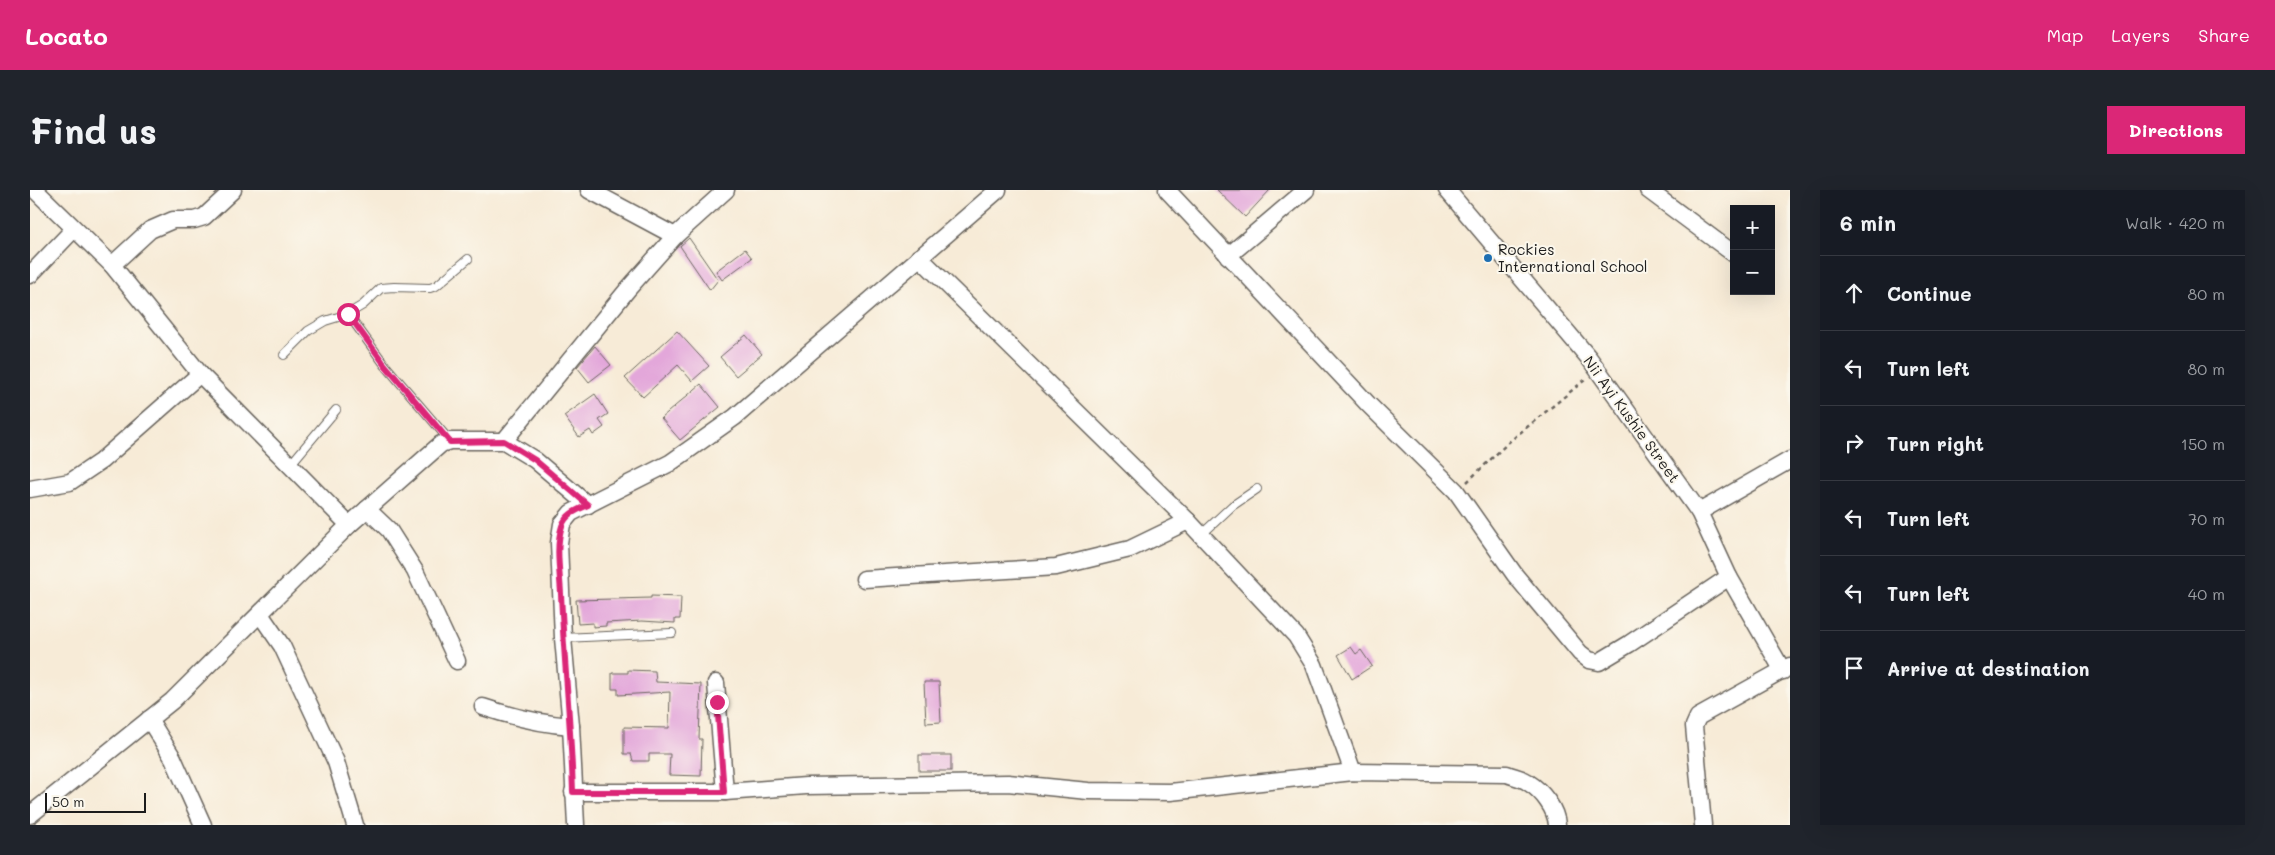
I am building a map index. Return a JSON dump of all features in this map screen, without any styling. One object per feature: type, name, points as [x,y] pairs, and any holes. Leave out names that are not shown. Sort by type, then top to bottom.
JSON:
[{"type":"street","points":[[36,190],[74,230],[112,265],[200,374],[348,525]]},
{"type":"street","points":[[112,265],[150,230],[173,220],[194,220],[204,217],[233,190]]},
{"type":"street","points":[[589,190],[675,236]]},
{"type":"street","points":[[504,441],[628,289],[675,236],[726,190]]},
{"type":"street","points":[[576,825],[571,726],[563,638],[559,543],[562,524],[571,513],[670,462],[735,417],[918,257],[998,190]]},
{"type":"street","points":[[1168,190],[1368,404],[1456,491],[1516,575],[1580,653],[1589,660],[1598,662],[1728,577]]},
{"type":"street","points":[[1228,256],[1306,190]]},
{"type":"street","name":"Nii Ayi Kushie Street","points":[[1446,190],[1530,286],[1597,370],[1699,512],[1728,577],[1786,669]]},
{"type":"street","points":[[1648,190],[1730,251]]},
{"type":"street","points":[[30,274],[74,230]]},
{"type":"street","points":[[918,257],[1188,521],[1296,636],[1314,665],[1353,772]]},
{"type":"street","points":[[30,489],[70,482],[101,462],[200,374]]},
{"type":"street","points":[[30,815],[172,701],[348,525],[434,448],[441,444],[450,442],[504,441],[535,460],[588,505]]},
{"type":"street","points":[[1699,512],[1790,460]]},
{"type":"street","points":[[367,509],[389,530],[415,571],[456,662]]},
{"type":"street","points":[[864,579],[1056,567],[1130,549],[1188,521]]},
{"type":"street","points":[[260,614],[282,646],[336,762],[355,825]]},
{"type":"street","points":[[1703,825],[1694,726],[1698,717],[1786,669]]},
{"type":"street","points":[[716,683],[724,792]]},
{"type":"street","points":[[483,707],[544,725],[571,726]]},
{"type":"street","points":[[150,719],[173,758],[203,825]]},
{"type":"street","points":[[573,792],[724,792],[806,786],[1008,783],[1088,791],[1170,792],[1353,772],[1507,774],[1529,782],[1545,797],[1556,817],[1557,825]]},
{"type":"lane","points":[[284,355],[308,331],[325,321],[348,314],[363,305],[381,288],[406,286],[424,289],[436,286],[468,259]]},
{"type":"lane","points":[[348,314],[385,365],[450,442]]},
{"type":"lane","points":[[290,466],[336,410]]},
{"type":"lane","points":[[1201,535],[1232,506],[1257,489]]},
{"type":"lane","points":[[563,638],[672,633]]},
{"type":"path","points":[[1456,491],[1510,441],[1597,370]]},
{"type":"building","points":[[1217,190],[1270,190],[1245,217]]},
{"type":"building","points":[[689,238],[718,280],[710,290],[680,246]]},
{"type":"building","points":[[745,249],[752,258],[722,280],[716,271]]},
{"type":"building","points":[[677,331],[709,366],[692,381],[678,365],[643,397],[625,378]]},
{"type":"building","points":[[746,335],[762,354],[736,376],[720,357]]},
{"type":"building","points":[[595,346],[611,365],[589,382],[577,367]]},
{"type":"building","points":[[701,384],[720,407],[680,440],[661,418]]},
{"type":"building","points":[[595,394],[608,414],[599,420],[604,427],[593,435],[590,430],[579,437],[564,416]]},
{"type":"building","points":[[651,596],[681,597],[680,619],[675,619],[675,623],[642,621],[606,623],[606,626],[593,627],[593,623],[578,624],[576,600],[651,598]]},
{"type":"building","points":[[1351,647],[1356,654],[1361,650],[1372,666],[1352,679],[1338,655]]},
{"type":"building","points":[[628,670],[655,671],[656,682],[701,684],[699,739],[702,739],[701,776],[669,775],[670,754],[649,754],[649,761],[633,761],[631,754],[624,754],[624,727],[669,728],[670,692],[618,695],[618,689],[612,689],[612,673],[628,673]]},
{"type":"building","points":[[924,682],[939,682],[941,722],[926,723]]},
{"type":"building","points":[[919,755],[951,755],[951,771],[919,771]]},
{"type":"place","name":"Rockies International School","points":[[1488,258]]},
{"type":"route","points":[[348,314],[385,365],[450,442],[504,441],[535,460],[588,505],[571,513],[562,524],[559,543],[563,638],[571,726],[573,792],[724,792],[717,702]]}]
